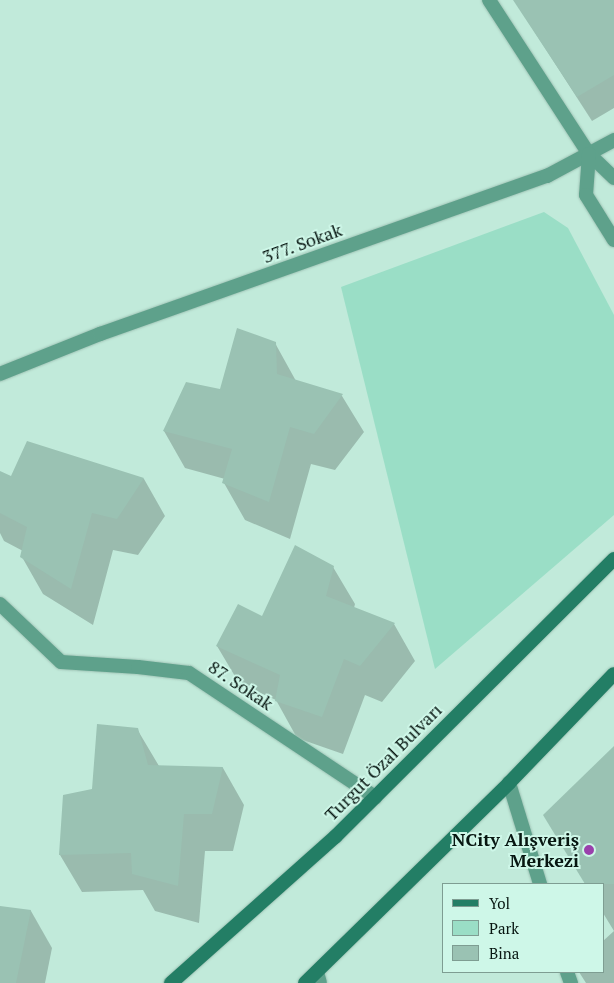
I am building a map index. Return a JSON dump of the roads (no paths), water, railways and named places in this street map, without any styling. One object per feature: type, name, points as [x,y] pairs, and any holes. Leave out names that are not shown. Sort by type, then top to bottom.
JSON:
[{"type":"main road","name":"Turgut Özal Bulvarı","points":[[171,983],[335,837],[614,559]]},
{"type":"main road","points":[[305,983],[319,978],[614,674]]},
{"type":"street","points":[[489,0],[588,154],[614,178]]},
{"type":"street","name":"377. Sokak","points":[[0,374],[100,334],[548,176],[614,140]]},
{"type":"street","points":[[588,154],[586,196],[614,240]]},
{"type":"street","name":"87. Sokak","points":[[0,604],[61,662],[138,667],[189,673],[376,797]]},
{"type":"street","points":[[509,783],[540,883]]},
{"type":"place","name":"NCity Alışveriş Merkezi","points":[[589,850]]}]
